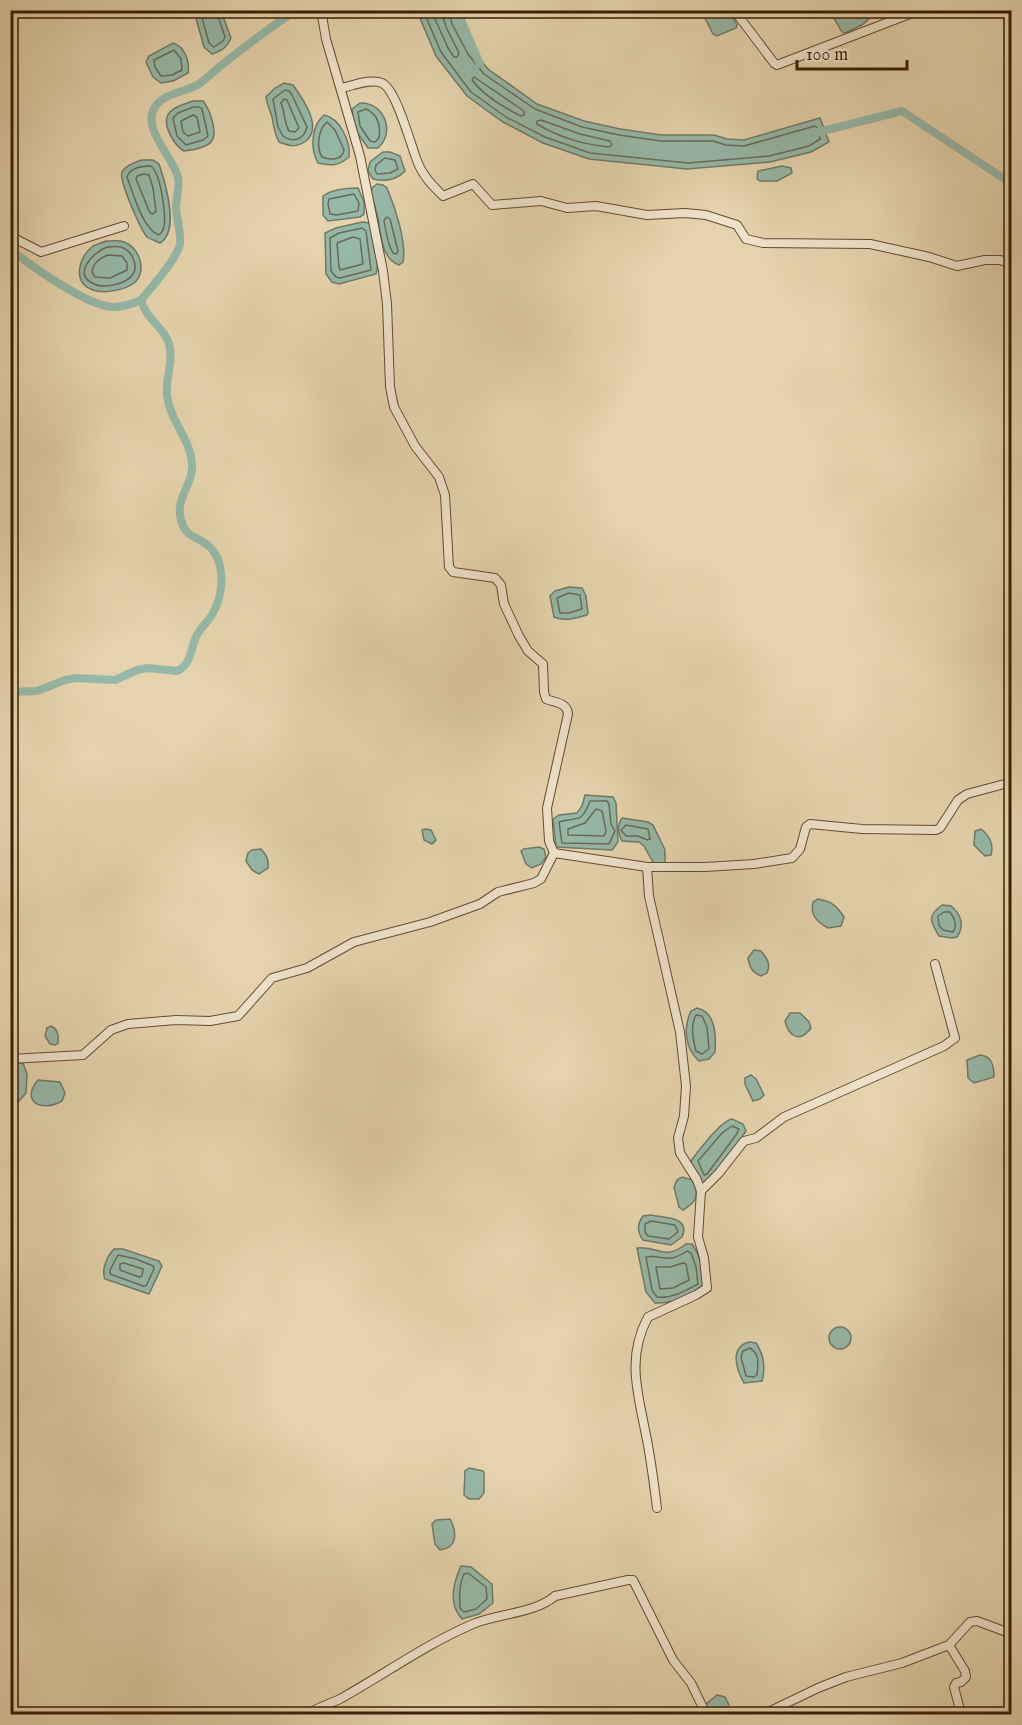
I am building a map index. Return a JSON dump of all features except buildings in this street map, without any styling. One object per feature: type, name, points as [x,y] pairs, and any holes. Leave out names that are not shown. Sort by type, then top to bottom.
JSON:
[{"type":"street","points":[[10,1059],[83,1055],[111,1030],[128,1024],[176,1020],[210,1021],[238,1016],[272,978],[307,968],[354,942],[430,922],[480,904],[498,892],[534,884],[541,879],[554,853],[549,841],[547,808],[568,709],[566,706],[546,699],[543,664],[528,651],[522,642],[504,604],[501,585],[495,578],[453,572],[449,567],[445,495],[439,477],[415,446],[394,407],[390,387],[387,304],[383,271],[360,156],[326,39],[321,10]]},
{"type":"street","points":[[734,10],[777,65],[920,10]]},
{"type":"street","points":[[340,88],[370,82],[380,82],[385,86],[398,108],[418,163],[431,185],[443,196],[473,184],[492,205],[541,201],[567,208],[597,206],[647,215],[685,213],[706,215],[737,225],[746,239],[763,243],[870,244],[929,257],[957,266],[985,260],[1000,260],[1011,264]]},
{"type":"street","points":[[10,236],[41,252],[124,226]]},
{"type":"street","points":[[554,853],[647,867],[754,864],[792,858],[800,849],[806,827],[810,824],[862,829],[936,830],[940,828],[958,800],[967,794],[1011,782]]},
{"type":"street","points":[[647,867],[649,896],[678,1021],[686,1086],[684,1116],[678,1138],[680,1153],[697,1180],[701,1191],[698,1237],[704,1258],[707,1288],[648,1317],[640,1334],[636,1351],[635,1380],[652,1465],[657,1509]]},
{"type":"street","points":[[701,1191],[719,1173],[744,1141],[756,1138],[784,1117],[944,1046],[955,1038],[935,964]]},
{"type":"street","points":[[307,1714],[339,1699],[444,1637],[476,1623],[550,1601],[555,1596],[628,1580],[633,1580],[673,1660],[691,1683],[706,1714]]},
{"type":"street","points":[[764,1714],[846,1677],[902,1663],[949,1645],[970,1622],[977,1621],[1011,1634]]},
{"type":"street","points":[[949,1645],[965,1671],[966,1677],[954,1687],[959,1706],[958,1714]]},
{"type":"water","points":[[194,11],[221,11],[231,38],[224,48],[212,54],[204,47]]},
{"type":"water","points":[[417,11],[454,11],[473,51],[488,69],[537,104],[584,121],[661,135],[714,135],[727,139],[744,140],[820,118],[829,142],[811,152],[770,162],[687,169],[589,159],[543,143],[503,122],[467,96],[436,56]]},
{"type":"water","points":[[714,11],[729,11],[737,25],[736,28],[717,36],[713,34],[704,16]]},
{"type":"water","points":[[837,11],[870,11],[872,16],[862,25],[845,33],[842,32],[834,18],[834,13]]},
{"type":"water","points":[[173,43],[186,55],[188,73],[173,81],[161,83],[153,77],[146,62],[149,56]]},
{"type":"water","points":[[284,83],[293,85],[306,105],[312,121],[311,135],[306,141],[296,145],[279,142],[266,100],[275,88]]},
{"type":"water","points":[[193,101],[203,101],[205,104],[214,133],[211,142],[206,146],[184,151],[176,144],[167,128],[167,117],[175,108]]},
{"type":"water","points":[[360,103],[375,107],[385,119],[386,134],[378,148],[368,148],[354,128],[352,109]]},
{"type":"water","points":[[324,115],[330,117],[339,126],[348,145],[349,157],[338,164],[318,163],[315,157],[314,131]]},
{"type":"water","points":[[383,152],[400,156],[405,171],[390,180],[373,179],[368,171],[370,162]]},
{"type":"water","points":[[142,160],[153,160],[159,164],[167,194],[169,228],[166,237],[160,243],[147,237],[123,184],[122,172],[131,164]]},
{"type":"water","points":[[782,166],[791,168],[792,173],[777,181],[757,179],[758,171]]},
{"type":"water","points":[[377,184],[387,188],[400,225],[404,254],[403,262],[399,265],[389,257],[383,245],[371,194],[372,188]]},
{"type":"water","points":[[358,188],[364,202],[364,214],[360,217],[328,221],[323,215],[323,196],[340,189]]},
{"type":"water","points":[[362,222],[369,223],[373,235],[377,256],[376,274],[339,284],[332,282],[326,274],[325,233]]},
{"type":"water","points":[[106,241],[122,241],[129,244],[139,257],[141,272],[136,281],[125,288],[111,291],[93,290],[82,282],[81,263],[93,246]]},
{"type":"water","points":[[569,587],[582,588],[586,596],[587,615],[570,619],[554,617],[550,596],[555,591]]},
{"type":"water","points":[[585,795],[613,797],[616,803],[618,842],[612,850],[556,847],[553,819],[559,815],[577,813]]},
{"type":"water","points":[[622,818],[648,822],[653,825],[665,850],[665,862],[661,864],[653,862],[644,846],[639,842],[622,841],[619,824]]},
{"type":"water","points":[[981,829],[990,840],[991,855],[985,856],[974,845],[975,831]]},
{"type":"water","points":[[422,830],[431,830],[436,840],[432,844],[424,840]]},
{"type":"water","points":[[539,847],[544,849],[546,857],[541,864],[532,868],[526,864],[521,851]]},
{"type":"water","points":[[261,849],[267,858],[268,868],[259,874],[252,870],[246,861],[248,853]]},
{"type":"water","points":[[818,899],[827,901],[839,910],[844,917],[841,926],[828,928],[818,921],[812,907],[813,902]]},
{"type":"water","points":[[942,905],[951,906],[959,916],[961,929],[957,937],[939,936],[934,926],[932,916]]},
{"type":"water","points":[[754,950],[761,951],[768,961],[767,973],[761,976],[753,971],[748,958]]},
{"type":"water","points":[[697,1008],[703,1010],[711,1019],[715,1039],[715,1052],[709,1059],[699,1061],[688,1044],[686,1031],[688,1017],[691,1011]]},
{"type":"water","points":[[790,1013],[800,1013],[809,1022],[811,1028],[807,1033],[799,1037],[789,1031],[785,1021]]},
{"type":"water","points":[[51,1026],[58,1035],[58,1043],[55,1045],[50,1044],[45,1036],[47,1028]]},
{"type":"water","points":[[980,1055],[992,1062],[994,1077],[974,1083],[968,1078],[967,1060]]},
{"type":"water","points":[[10,1063],[23,1063],[27,1074],[26,1093],[19,1101],[11,1101]]},
{"type":"water","points":[[751,1075],[756,1079],[764,1095],[753,1101],[745,1084],[745,1078]]},
{"type":"water","points":[[38,1080],[60,1082],[65,1093],[62,1101],[47,1106],[35,1103],[31,1094]]},
{"type":"water","points":[[732,1119],[743,1124],[746,1131],[723,1164],[703,1185],[691,1161],[716,1131]]},
{"type":"water","points":[[682,1177],[692,1180],[696,1190],[696,1198],[683,1210],[679,1207],[674,1187],[677,1180]]},
{"type":"water","points":[[651,1215],[680,1222],[684,1230],[682,1237],[671,1245],[643,1240],[639,1225],[643,1216]]},
{"type":"water","points":[[686,1244],[692,1244],[698,1254],[705,1286],[687,1296],[655,1303],[646,1292],[637,1248],[671,1252]]},
{"type":"water","points":[[114,1249],[123,1249],[159,1261],[162,1266],[149,1294],[105,1279],[105,1263]]},
{"type":"water","points":[[840,1327],[850,1334],[851,1338],[844,1348],[840,1349],[830,1342],[829,1338],[836,1328]]},
{"type":"water","points":[[750,1342],[756,1343],[761,1352],[764,1361],[763,1376],[762,1381],[744,1383],[736,1359],[739,1348]]},
{"type":"water","points":[[469,1468],[484,1473],[484,1493],[479,1499],[469,1499],[464,1495],[465,1471]]},
{"type":"water","points":[[450,1519],[455,1534],[453,1543],[446,1549],[440,1550],[435,1544],[432,1524],[436,1520]]},
{"type":"water","points":[[461,1566],[471,1567],[492,1584],[493,1603],[479,1614],[462,1619],[453,1600]]},
{"type":"water","points":[[717,1695],[725,1697],[729,1705],[726,1711],[712,1714],[706,1704]]},
{"type":"waterway","points":[[10,692],[37,691],[76,678],[115,680],[137,670],[148,668],[177,671],[189,659],[195,638],[211,617],[217,603],[221,585],[217,558],[206,544],[186,531],[180,515],[181,502],[191,477],[192,463],[188,445],[172,413],[167,395],[170,348],[165,336],[146,312],[141,300],[169,265],[180,244],[176,208],[178,177],[155,133],[152,115],[155,107],[163,99],[199,84],[259,36],[297,10]]},
{"type":"waterway","points":[[457,10],[480,64]]},
{"type":"waterway","points":[[815,133],[902,111],[1009,182],[1012,187]]},
{"type":"waterway","points":[[10,249],[45,275],[89,300],[113,307],[141,300]]}]
